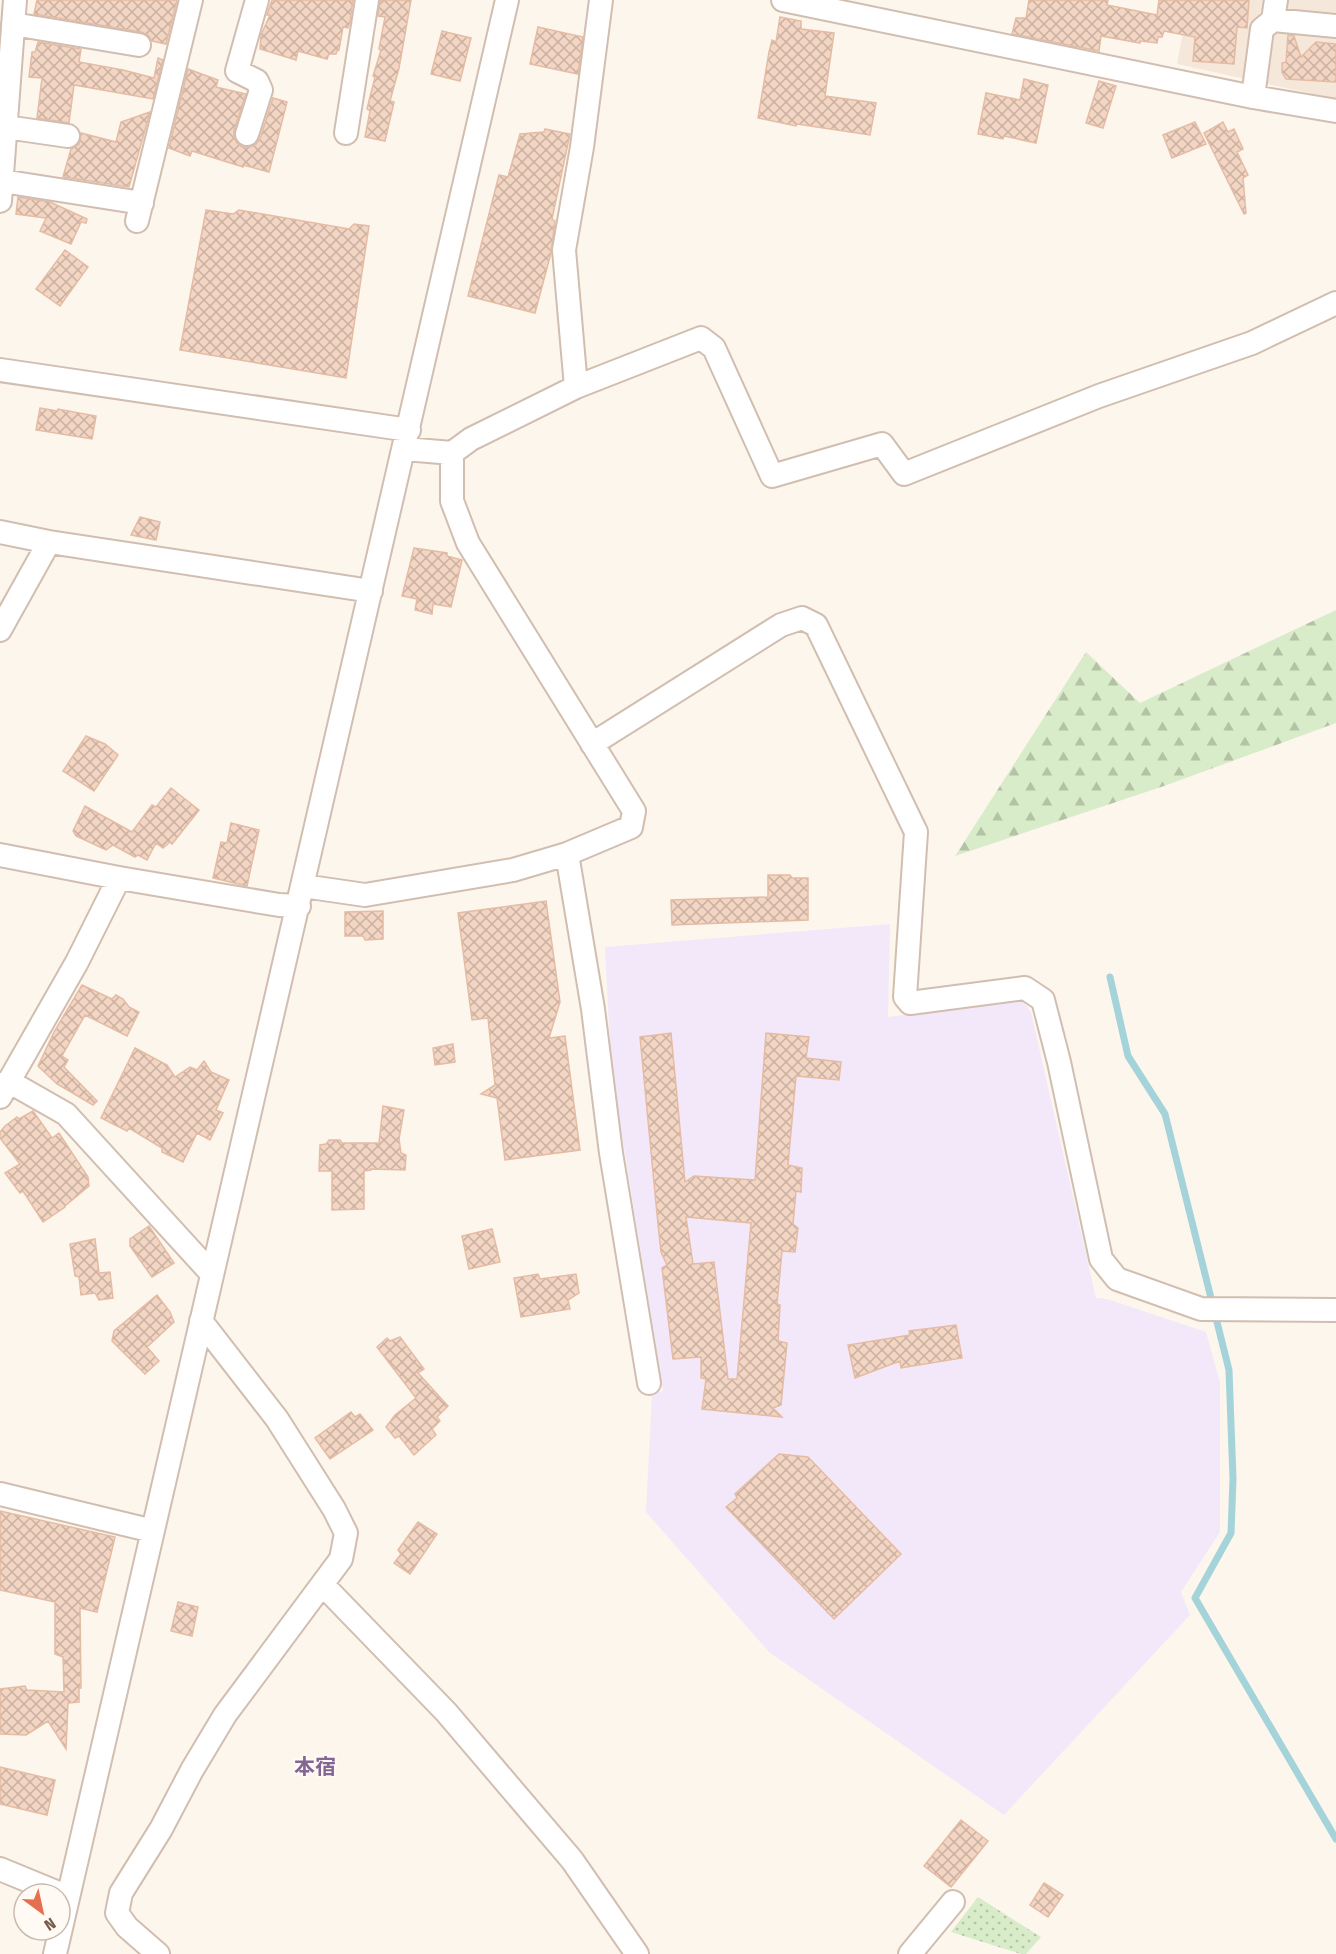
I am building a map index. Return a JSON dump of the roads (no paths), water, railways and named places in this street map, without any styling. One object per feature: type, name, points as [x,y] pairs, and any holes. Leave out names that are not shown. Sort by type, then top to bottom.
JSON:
[{"type":"street","points":[[15,0],[1,191],[139,212],[191,0]]},
{"type":"street","points":[[247,134],[261,90],[257,81],[237,71],[257,0]]},
{"type":"street","points":[[346,133],[367,0]]},
{"type":"street","points":[[71,1882],[507,0]]},
{"type":"street","points":[[576,387],[564,250],[582,147],[601,0]]},
{"type":"street","points":[[783,0],[1253,97],[1336,111]]},
{"type":"street","points":[[1253,97],[1262,29],[1274,10],[1336,26]]},
{"type":"street","points":[[14,24],[139,45]]},
{"type":"street","points":[[6,127],[68,136]]},
{"type":"street","points":[[452,453],[471,439],[576,387],[701,338],[714,348],[772,476],[882,444],[904,474],[1099,396],[1252,343],[1336,303]]},
{"type":"street","points":[[0,370],[407,439],[452,453]]},
{"type":"street","points":[[0,855],[279,905],[301,896],[365,896],[513,870],[567,854],[631,827],[634,811],[468,543],[452,501],[452,453]]},
{"type":"street","points":[[0,532],[49,542],[371,591]]},
{"type":"street","points":[[0,630],[49,542]]},
{"type":"street","points":[[592,744],[781,625],[802,618],[816,625],[916,832],[905,997],[910,1003],[1025,988],[1043,1000],[1059,1062],[1101,1259],[1117,1279],[1201,1309],[1336,1310]]},
{"type":"street","points":[[567,854],[593,1009],[611,1153],[649,1383]]},
{"type":"street","points":[[119,878],[77,962],[4,1089],[66,1114],[212,1274]]},
{"type":"street","points":[[158,1954],[127,1927],[117,1913],[121,1893],[161,1829],[192,1770],[225,1715],[342,1559],[346,1533],[334,1509],[277,1419],[201,1321]]},
{"type":"street","points":[[0,1494],[153,1531]]},
{"type":"street","points":[[323,1585],[446,1712],[572,1860],[636,1954]]},
{"type":"street","points":[[0,1869],[32,1882]]},
{"type":"street","points":[[910,1954],[952,1902]]},
{"type":"waterway","points":[[1110,977],[1128,1056],[1165,1114],[1229,1370],[1233,1479],[1231,1533],[1195,1598],[1336,1839]]},
{"type":"district","name":"本宿","points":[[315,1767]]}]
